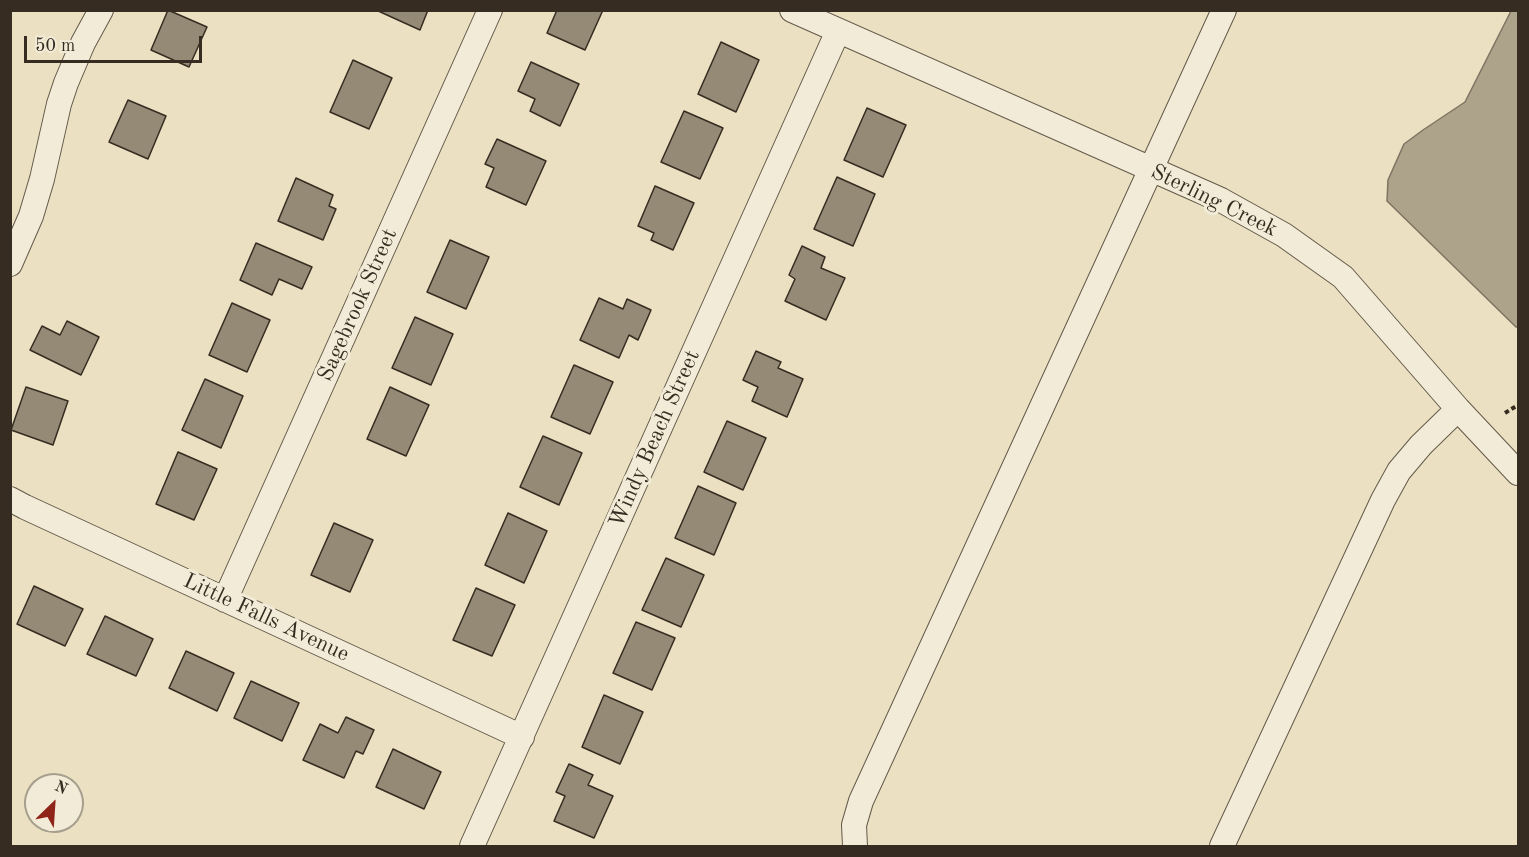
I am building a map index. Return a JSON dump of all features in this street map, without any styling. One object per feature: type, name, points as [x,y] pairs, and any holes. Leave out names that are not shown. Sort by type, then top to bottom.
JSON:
[{"type":"street","points":[[10,264],[31,216],[66,83],[83,43],[102,10]]},
{"type":"street","name":"Sagebrook Street","points":[[225,600],[490,10]]},
{"type":"street","name":"Sterling Creek","points":[[792,10],[1221,200],[1275,230],[1343,277],[1458,409],[1518,473]]},
{"type":"street","points":[[855,846],[854,825],[861,801],[1224,10]]},
{"type":"street","name":"Windy Beach Street","points":[[472,846],[838,31]]},
{"type":"street","points":[[1222,846],[1383,500],[1399,471],[1421,445],[1458,409]]},
{"type":"street","name":"Little Falls Avenue","points":[[10,499],[522,737]]},
{"type":"path","points":[[1505,413],[1518,405]]},
{"type":"shaded area","points":[[1511,11],[1518,11],[1518,327],[1387,201],[1388,180],[1404,144],[1465,102]]},
{"type":"building","points":[[168,10],[207,27],[189,67],[151,50]]},
{"type":"building","points":[[376,10],[428,10],[420,30]]},
{"type":"building","points":[[557,10],[603,10],[585,50],[547,33]]},
{"type":"building","points":[[721,42],[759,60],[736,112],[698,94]]},
{"type":"building","points":[[353,60],[392,78],[369,129],[330,112]]},
{"type":"building","points":[[531,62],[579,84],[560,126],[530,111],[535,99],[518,91]]},
{"type":"building","points":[[128,100],[166,116],[148,159],[109,142]]},
{"type":"building","points":[[867,108],[906,125],[883,177],[844,160]]},
{"type":"building","points":[[684,111],[723,128],[700,179],[661,162]]},
{"type":"building","points":[[497,139],[546,161],[526,205],[486,187],[494,168],[485,164]]},
{"type":"building","points":[[837,177],[875,194],[853,246],[814,229]]},
{"type":"building","points":[[296,178],[333,195],[329,206],[336,209],[323,240],[278,221]]},
{"type":"building","points":[[655,186],[694,203],[673,250],[651,240],[654,233],[638,226]]},
{"type":"building","points":[[450,240],[489,257],[466,309],[427,292]]},
{"type":"building","points":[[256,243],[312,267],[302,289],[279,279],[272,295],[240,280]]},
{"type":"building","points":[[802,246],[825,257],[821,268],[845,278],[826,320],[785,301],[795,279],[789,275]]},
{"type":"building","points":[[599,298],[623,309],[627,299],[651,310],[638,340],[629,335],[619,358],[580,340]]},
{"type":"building","points":[[232,303],[270,320],[247,372],[209,355]]},
{"type":"building","points":[[415,317],[453,334],[431,385],[392,368]]},
{"type":"building","points":[[67,321],[99,337],[81,375],[30,350],[42,326],[60,335]]},
{"type":"building","points":[[756,351],[781,362],[778,368],[803,379],[787,417],[752,401],[758,387],[743,380]]},
{"type":"building","points":[[574,365],[613,382],[590,434],[551,417]]},
{"type":"building","points":[[205,379],[243,396],[221,448],[182,430]]},
{"type":"building","points":[[26,387],[68,401],[53,445],[11,430]]},
{"type":"building","points":[[390,387],[429,405],[406,456],[367,439]]},
{"type":"building","points":[[727,421],[766,438],[743,490],[704,472]]},
{"type":"building","points":[[543,436],[582,453],[559,505],[520,487]]},
{"type":"building","points":[[178,452],[217,469],[194,520],[156,504]]},
{"type":"building","points":[[698,486],[736,503],[714,555],[675,538]]},
{"type":"building","points":[[508,513],[547,531],[524,583],[485,565]]},
{"type":"building","points":[[334,523],[373,540],[350,592],[311,575]]},
{"type":"building","points":[[666,558],[704,575],[681,627],[642,610]]},
{"type":"building","points":[[34,586],[83,609],[65,646],[17,624]]},
{"type":"building","points":[[476,588],[515,605],[492,656],[453,640]]},
{"type":"building","points":[[105,616],[153,639],[136,676],[87,654]]},
{"type":"building","points":[[636,622],[675,638],[652,690],[613,673]]},
{"type":"building","points":[[186,651],[234,673],[217,711],[169,688]]},
{"type":"building","points":[[251,681],[299,703],[282,741],[234,718]]},
{"type":"building","points":[[604,695],[643,712],[620,764],[582,747]]},
{"type":"building","points":[[346,717],[374,730],[363,754],[356,751],[344,778],[303,760],[320,724],[338,733]]},
{"type":"building","points":[[393,749],[441,772],[424,809],[376,787]]},
{"type":"building","points":[[569,764],[593,775],[588,785],[613,796],[594,838],[554,821],[565,796],[556,792]]}]
